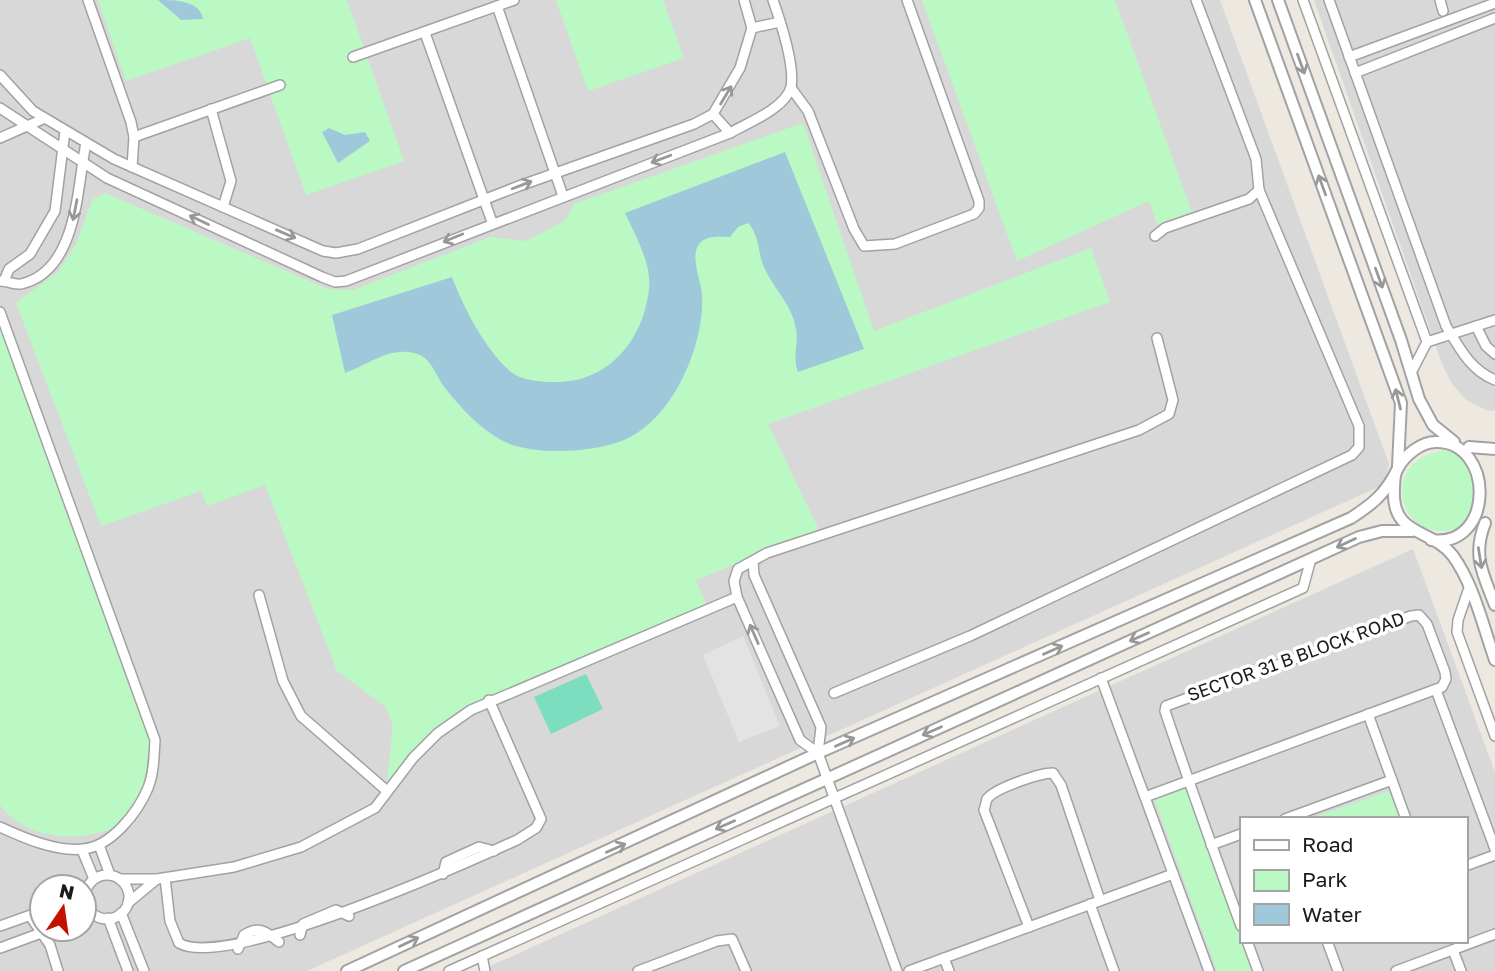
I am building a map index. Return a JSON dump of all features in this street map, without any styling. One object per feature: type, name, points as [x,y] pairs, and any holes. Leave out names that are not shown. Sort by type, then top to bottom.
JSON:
[{"type":"street","points":[[88,0],[134,137],[132,167]]},
{"type":"street","points":[[353,57],[514,0]]},
{"type":"street","points":[[0,75],[43,119],[86,143],[132,167],[323,251],[336,253],[358,249],[483,200],[694,124],[713,114],[740,68],[752,28],[744,0]]},
{"type":"street","points":[[773,0],[780,22],[790,88],[808,111],[854,229],[864,246],[895,244],[977,211],[979,201],[907,0]]},
{"type":"street","points":[[834,692],[970,636],[1352,455],[1359,447],[1359,426],[1259,190],[1256,159],[1196,0]]},
{"type":"street","points":[[1255,0],[1401,403],[1402,433],[1393,502],[1403,523],[1451,554],[1469,588],[1495,660]]},
{"type":"street","points":[[1278,0],[1419,399],[1433,425],[1454,442]]},
{"type":"street","points":[[1303,0],[1427,342]]},
{"type":"street","points":[[1329,0],[1451,334],[1464,356],[1481,374],[1495,380]]},
{"type":"street","points":[[1440,0],[1443,10]]},
{"type":"street","points":[[1349,57],[1494,2]]},
{"type":"street","points":[[497,6],[563,197]]},
{"type":"street","points":[[1355,73],[1495,18]]},
{"type":"street","points":[[752,28],[780,22]]},
{"type":"street","points":[[425,33],[492,222]]},
{"type":"street","points":[[134,137],[280,85]]},
{"type":"street","points":[[0,108],[107,178],[335,282],[346,281],[492,222],[730,133],[780,102],[790,88]]},
{"type":"street","points":[[211,110],[231,181],[223,207]]},
{"type":"street","points":[[713,114],[730,133]]},
{"type":"street","points":[[0,138],[43,119]]},
{"type":"street","points":[[65,131],[58,197],[49,225],[30,254],[9,269],[2,281],[20,284],[38,276],[58,258],[73,223],[86,143]]},
{"type":"street","points":[[1155,236],[1165,228],[1250,199],[1259,190]]},
{"type":"street","points":[[0,312],[148,712],[155,740],[154,767],[148,789],[118,830],[99,845],[82,850],[32,841],[0,827]]},
{"type":"street","points":[[1411,373],[1427,342],[1495,320]]},
{"type":"street","points":[[1476,326],[1486,346],[1495,354]]},
{"type":"street","points":[[818,753],[800,740],[737,597],[735,574],[768,553],[1139,430],[1169,414],[1173,400],[1157,338]]},
{"type":"street","points":[[347,971],[818,753],[1351,518],[1375,503],[1409,453],[1430,442],[1454,442],[1495,449]]},
{"type":"street","points":[[1466,446],[1481,458],[1490,473]]},
{"type":"street","points":[[1431,540],[1452,541],[1471,533],[1489,511],[1479,538],[1477,557],[1492,591],[1495,605]]},
{"type":"street","points":[[404,971],[1359,537],[1382,531],[1412,531]]},
{"type":"street","points":[[449,971],[684,868],[834,797],[1303,588],[1311,559]]},
{"type":"street","points":[[753,562],[754,575],[821,727],[818,753],[897,971]]},
{"type":"street","points":[[1469,588],[1458,620],[1457,632],[1495,736]]},
{"type":"street","points":[[259,596],[283,681],[301,716],[387,791]]},
{"type":"street","points":[[98,879],[161,878],[234,867],[301,847],[374,808],[413,758],[438,733],[489,700],[737,597]]},
{"type":"street","name":"SECTOR 31 B BLOCK ROAD","points":[[1240,923],[1165,712],[1172,701],[1419,615],[1427,624],[1445,672],[1444,685],[1436,690],[1495,849]]},
{"type":"street","points":[[1101,678],[1209,971]]},
{"type":"street","points":[[1145,797],[1436,690]]},
{"type":"street","points":[[161,878],[170,921],[179,943],[193,949],[238,949],[279,942],[300,935],[303,924],[336,910],[349,916],[443,874],[446,862],[479,847],[494,850],[527,835],[536,828],[541,819],[489,700]]},
{"type":"street","points":[[1368,714],[1405,817]]},
{"type":"street","points":[[1030,927],[984,810],[986,799],[994,793],[1041,774],[1053,773],[1061,785],[1114,971]]},
{"type":"street","points":[[1290,817],[1392,780]]},
{"type":"street","points":[[1211,845],[1240,834]]},
{"type":"street","points":[[99,845],[115,877],[128,890],[128,903]]},
{"type":"street","points":[[82,850],[92,873]]},
{"type":"street","points":[[1467,865],[1495,855]]},
{"type":"street","points":[[909,971],[1173,874]]},
{"type":"street","points":[[98,916],[108,918],[121,913],[128,903],[161,878]]},
{"type":"street","points":[[121,913],[144,971]]},
{"type":"street","points":[[0,926],[28,917]]},
{"type":"street","points":[[108,918],[128,971]]},
{"type":"street","points":[[238,949],[244,935],[256,929],[266,932],[279,942]]},
{"type":"street","points":[[1396,971],[1495,934]]},
{"type":"street","points":[[0,948],[28,938]]},
{"type":"street","points":[[638,971],[717,941],[732,939],[746,971]]},
{"type":"street","points":[[51,943],[58,971]]},
{"type":"street","points":[[1248,943],[1258,971]]},
{"type":"street","points":[[1328,943],[1338,971]]},
{"type":"street","points":[[1454,950],[1461,971]]},
{"type":"street","points":[[478,958],[483,971]]},
{"type":"street","points":[[944,958],[949,971]]},
{"type":"shaded area","points":[[0,0],[1220,0],[1389,464],[1385,484],[307,971],[0,971]]},
{"type":"shaded area","points":[[1314,0],[1495,0],[1495,410],[1488,411],[1466,400],[1452,384],[1442,364]]},
{"type":"shaded area","points":[[1413,549],[1495,772],[1495,971],[479,971]]},
{"type":"shaded area","points":[[743,636],[780,726],[739,742],[703,655]]},
{"type":"green space","points":[[98,0],[347,0],[404,161],[306,195],[250,38],[126,81]]},
{"type":"green space","points":[[556,0],[663,0],[684,58],[588,91]]},
{"type":"green space","points":[[922,0],[1115,0],[1192,212],[1157,224],[1149,201],[1017,261]]},
{"type":"green space","points":[[803,123],[874,331],[1091,248],[1110,302],[768,424],[819,530],[696,580],[707,606],[456,712],[422,739],[387,782],[393,726],[386,707],[337,671],[265,485],[207,506],[201,491],[101,526],[16,303],[59,271],[76,244],[92,200],[105,193],[328,289],[353,290],[490,237],[526,241],[566,220],[574,204]]},
{"type":"green space","points":[[0,325],[159,739],[154,789],[145,808],[132,821],[88,835],[39,832],[11,817],[0,805]]},
{"type":"green space","points":[[1448,450],[1466,457],[1483,499],[1464,526],[1442,531],[1423,527],[1410,516],[1403,501],[1403,484],[1409,468],[1424,456]]},
{"type":"green space","points":[[586,674],[603,709],[551,734],[534,697]]},
{"type":"green space","points":[[1185,787],[1252,971],[1217,971],[1154,798]]},
{"type":"green space","points":[[1389,791],[1398,817],[1315,817]]},
{"type":"water","points":[[158,0],[192,5],[201,13],[203,19],[181,20]]},
{"type":"water","points":[[329,128],[345,135],[365,132],[370,141],[338,163],[322,132]]},
{"type":"water","points":[[785,152],[864,349],[798,372],[794,320],[764,267],[755,233],[748,223],[738,227],[730,237],[706,239],[697,248],[702,313],[699,333],[685,374],[662,410],[648,425],[619,442],[586,449],[550,451],[516,446],[503,441],[471,417],[445,388],[429,362],[414,353],[395,352],[345,373],[332,315],[452,277],[476,328],[492,352],[515,375],[547,382],[572,381],[590,376],[619,356],[639,326],[645,308],[649,289],[648,270],[625,213]]}]
